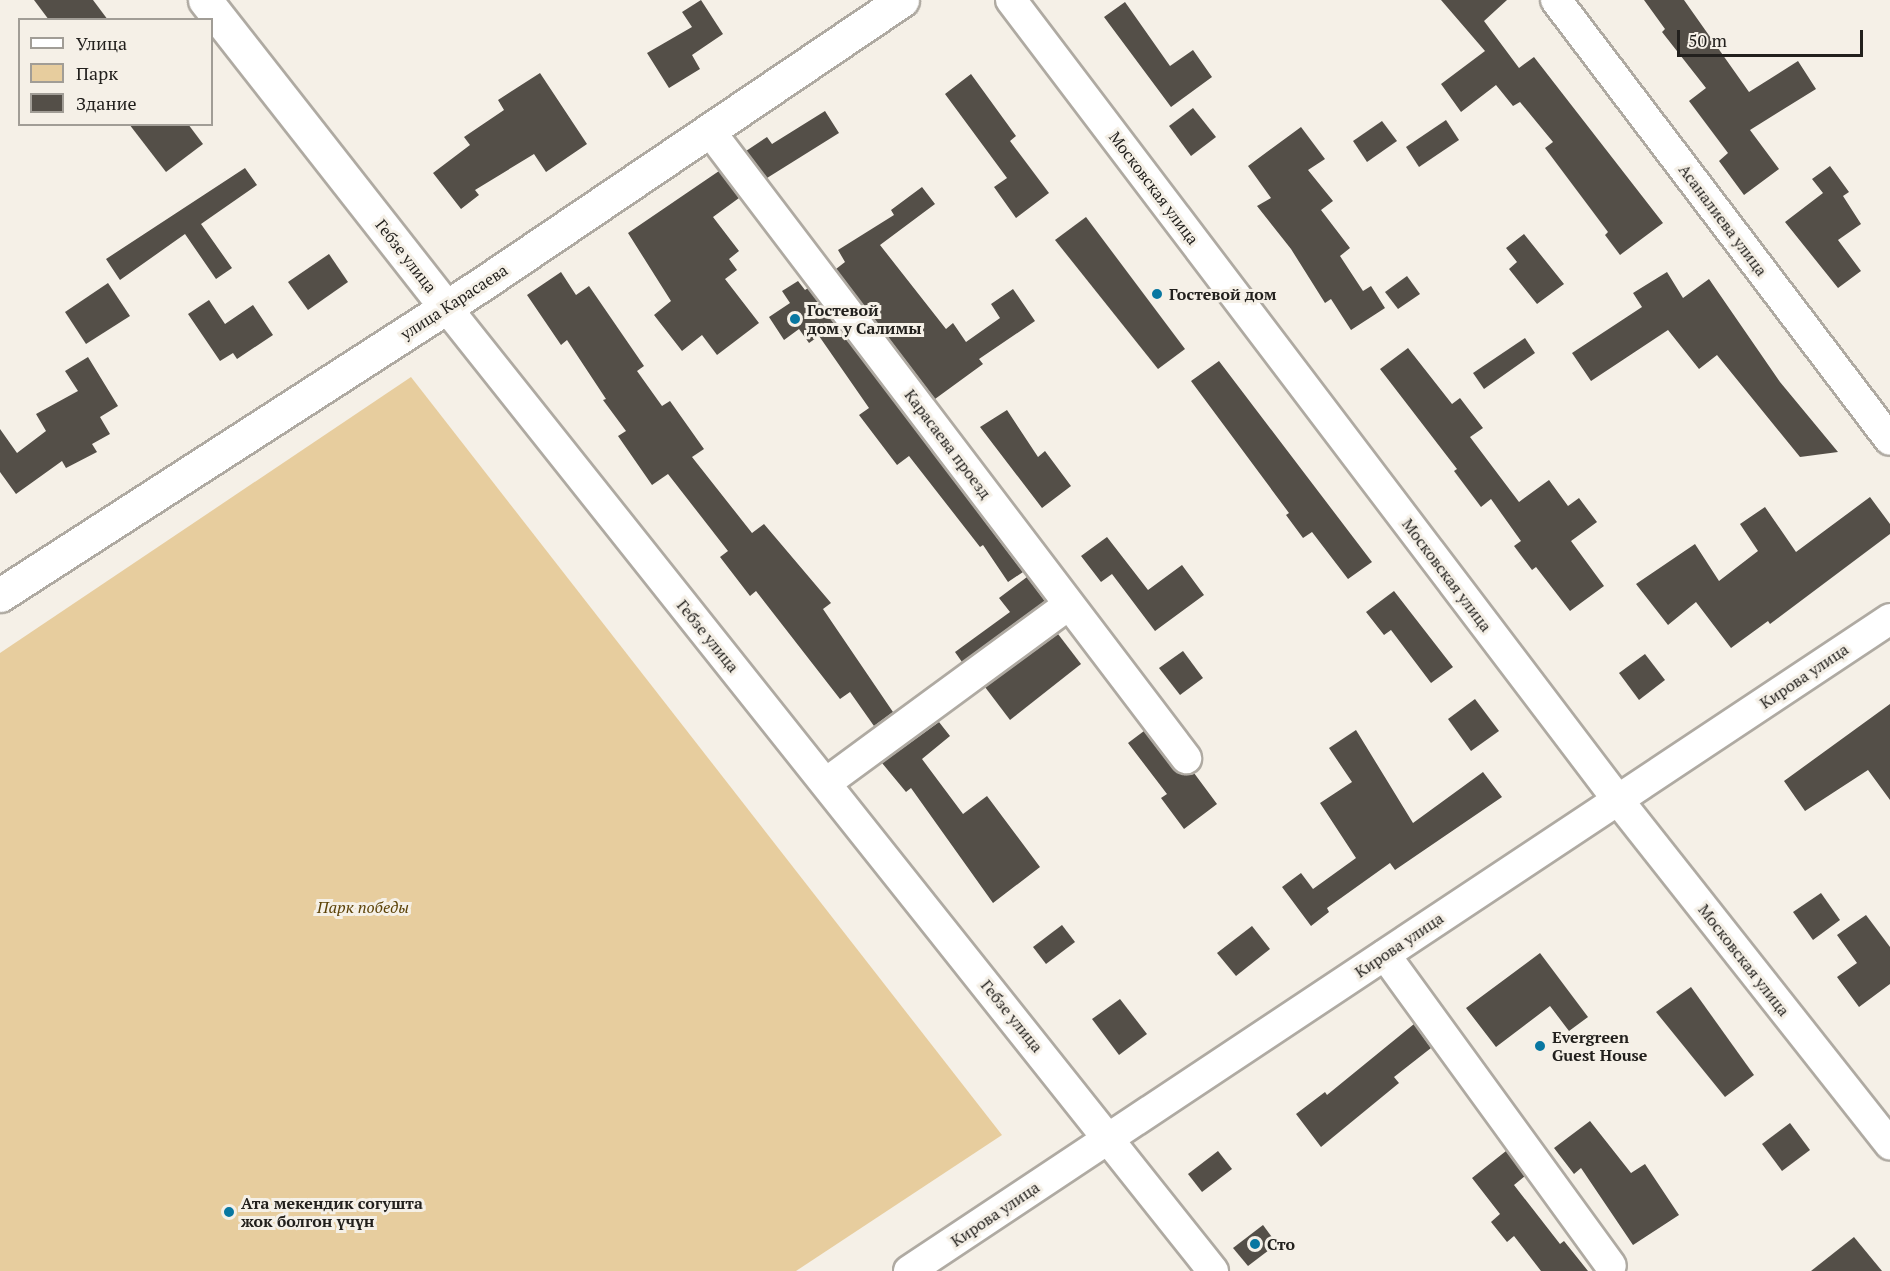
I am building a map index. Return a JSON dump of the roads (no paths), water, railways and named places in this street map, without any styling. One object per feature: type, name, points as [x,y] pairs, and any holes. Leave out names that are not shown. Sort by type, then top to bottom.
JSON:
[{"type":"main road","name":"Гебзе улица","points":[[205,0],[446,307]]},
{"type":"main road","name":"улица Карасаева","points":[[0,595],[446,307],[902,0]]},
{"type":"street","name":"Московская улица","points":[[1011,0],[1618,800],[1890,1145]]},
{"type":"street","name":"Асаналиева улица","points":[[1556,0],[1890,440]]},
{"type":"street","name":"Карасаева проезд","points":[[709,130],[930,418],[1067,606],[1186,758]]},
{"type":"street","name":"Гебзе улица","points":[[446,307],[1213,1271]]},
{"type":"street","points":[[826,783],[1067,606]]},
{"type":"street","name":"Кирова улица","points":[[909,1271],[1890,619]]},
{"type":"street","points":[[1385,955],[1611,1266]]},
{"type":"place","name":"Гостевой дом","points":[[1157,294]]},
{"type":"place","name":"Гостевой дом у Салимы","points":[[795,319]]},
{"type":"place","name":"Evergreen Guest House","points":[[1540,1046]]},
{"type":"place","name":"Ата мекендик согушта жок болгон үчүн","points":[[229,1212]]},
{"type":"place","name":"Сто","points":[[1255,1244]]},
{"type":"park label","name":"Парк победы","points":[[363,907]]}]
